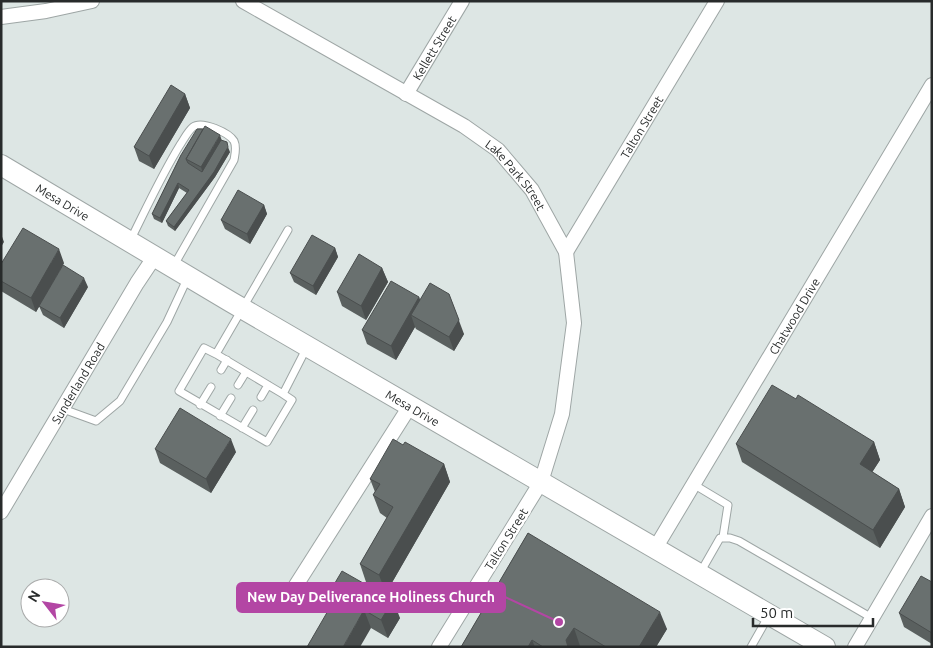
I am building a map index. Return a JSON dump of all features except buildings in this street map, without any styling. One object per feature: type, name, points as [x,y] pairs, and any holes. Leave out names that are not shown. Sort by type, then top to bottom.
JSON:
[{"type":"main road","name":"Mesa Drive","points":[[1,165],[241,308],[656,547],[769,614],[802,637],[825,647]]},
{"type":"street","points":[[1,16],[92,1]]},
{"type":"street","name":"Lake Park Street","points":[[243,1],[464,126],[498,150],[532,190],[566,252],[574,323],[562,414],[541,482]]},
{"type":"street","name":"Kellett Street","points":[[406,94],[462,1]]},
{"type":"street","name":"Talton Street","points":[[566,252],[717,1]]},
{"type":"street","name":"Chatwood Drive","points":[[656,547],[932,85]]},
{"type":"street","name":"Sunderland Road","points":[[1,512],[137,283],[155,256]]},
{"type":"street","points":[[286,602],[410,406]]},
{"type":"street","name":"Talton Street","points":[[439,647],[541,482]]},
{"type":"street","points":[[855,647],[932,516]]},
{"type":"lane","points":[[63,409],[96,420],[120,401],[167,322],[181,271],[234,160],[236,152],[234,142],[230,137],[208,125],[195,125],[189,131],[173,157],[130,241]]},
{"type":"lane","points":[[216,354],[288,230]]},
{"type":"lane","points":[[283,394],[308,346]]},
{"type":"lane","points":[[204,348],[227,360],[292,400],[267,442],[200,405],[179,391],[204,348]]},
{"type":"lane","points":[[221,370],[227,360]]},
{"type":"lane","points":[[238,385],[246,372]]},
{"type":"lane","points":[[261,397],[268,385]]},
{"type":"lane","points":[[200,405],[211,387]]},
{"type":"lane","points":[[220,416],[231,398]]},
{"type":"lane","points":[[242,428],[253,410]]},
{"type":"lane","points":[[693,484],[728,505],[724,537]]},
{"type":"lane","points":[[700,573],[720,538],[724,537],[739,541],[872,618]]},
{"type":"lane","points":[[751,647],[769,614]]},
{"type":"place","name":"New Day Deliverance Holiness Church","points":[[559,622]]}]
